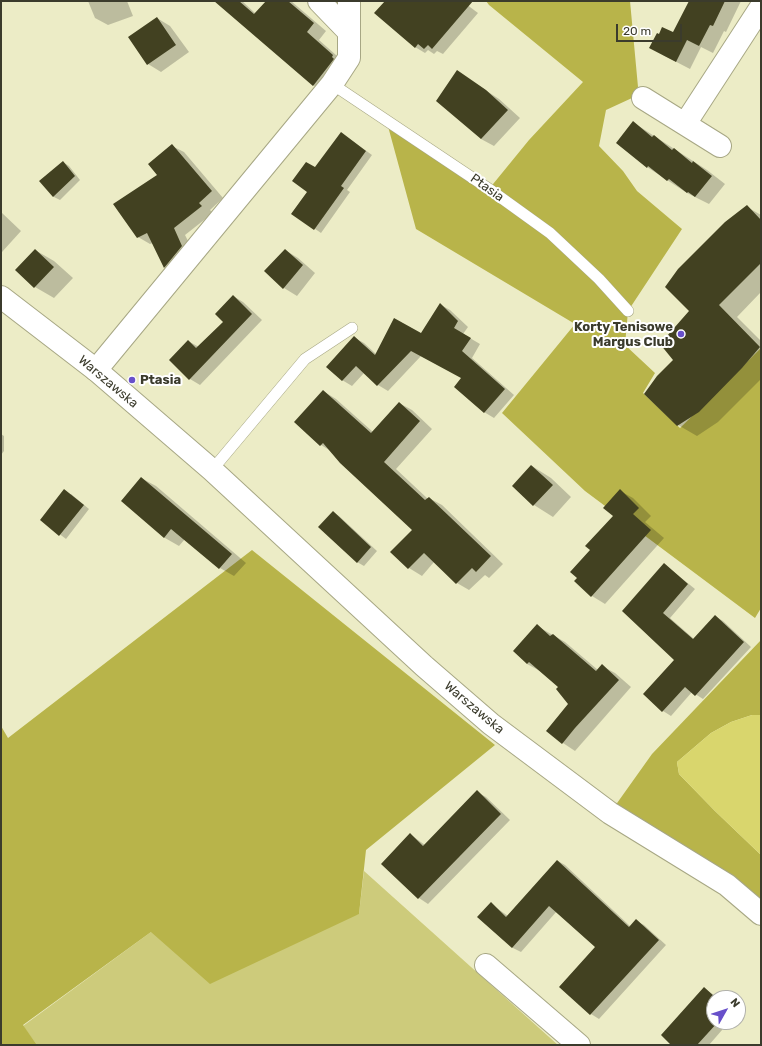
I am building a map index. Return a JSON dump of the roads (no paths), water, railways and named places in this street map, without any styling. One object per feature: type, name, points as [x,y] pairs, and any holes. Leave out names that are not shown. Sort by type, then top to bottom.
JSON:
[{"type":"street","points":[[319,1],[348,31]]},
{"type":"street","points":[[96,370],[332,84],[349,58],[349,1]]},
{"type":"street","points":[[685,124],[761,7]]},
{"type":"street","points":[[643,98],[720,146]]},
{"type":"street","name":"Warszawska","points":[[1,297],[96,370],[212,470],[424,666],[491,724],[610,813],[727,885],[761,914]]},
{"type":"street","points":[[486,965],[579,1045]]},
{"type":"lane","name":"Ptasia","points":[[332,84],[483,184],[550,232],[599,279],[628,311]]},
{"type":"lane","points":[[212,470],[305,359],[352,328]]},
{"type":"place","name":"Korty Tenisowe Margus Club","points":[[681,334]]},
{"type":"place","name":"Ptasia","points":[[132,380]]}]
